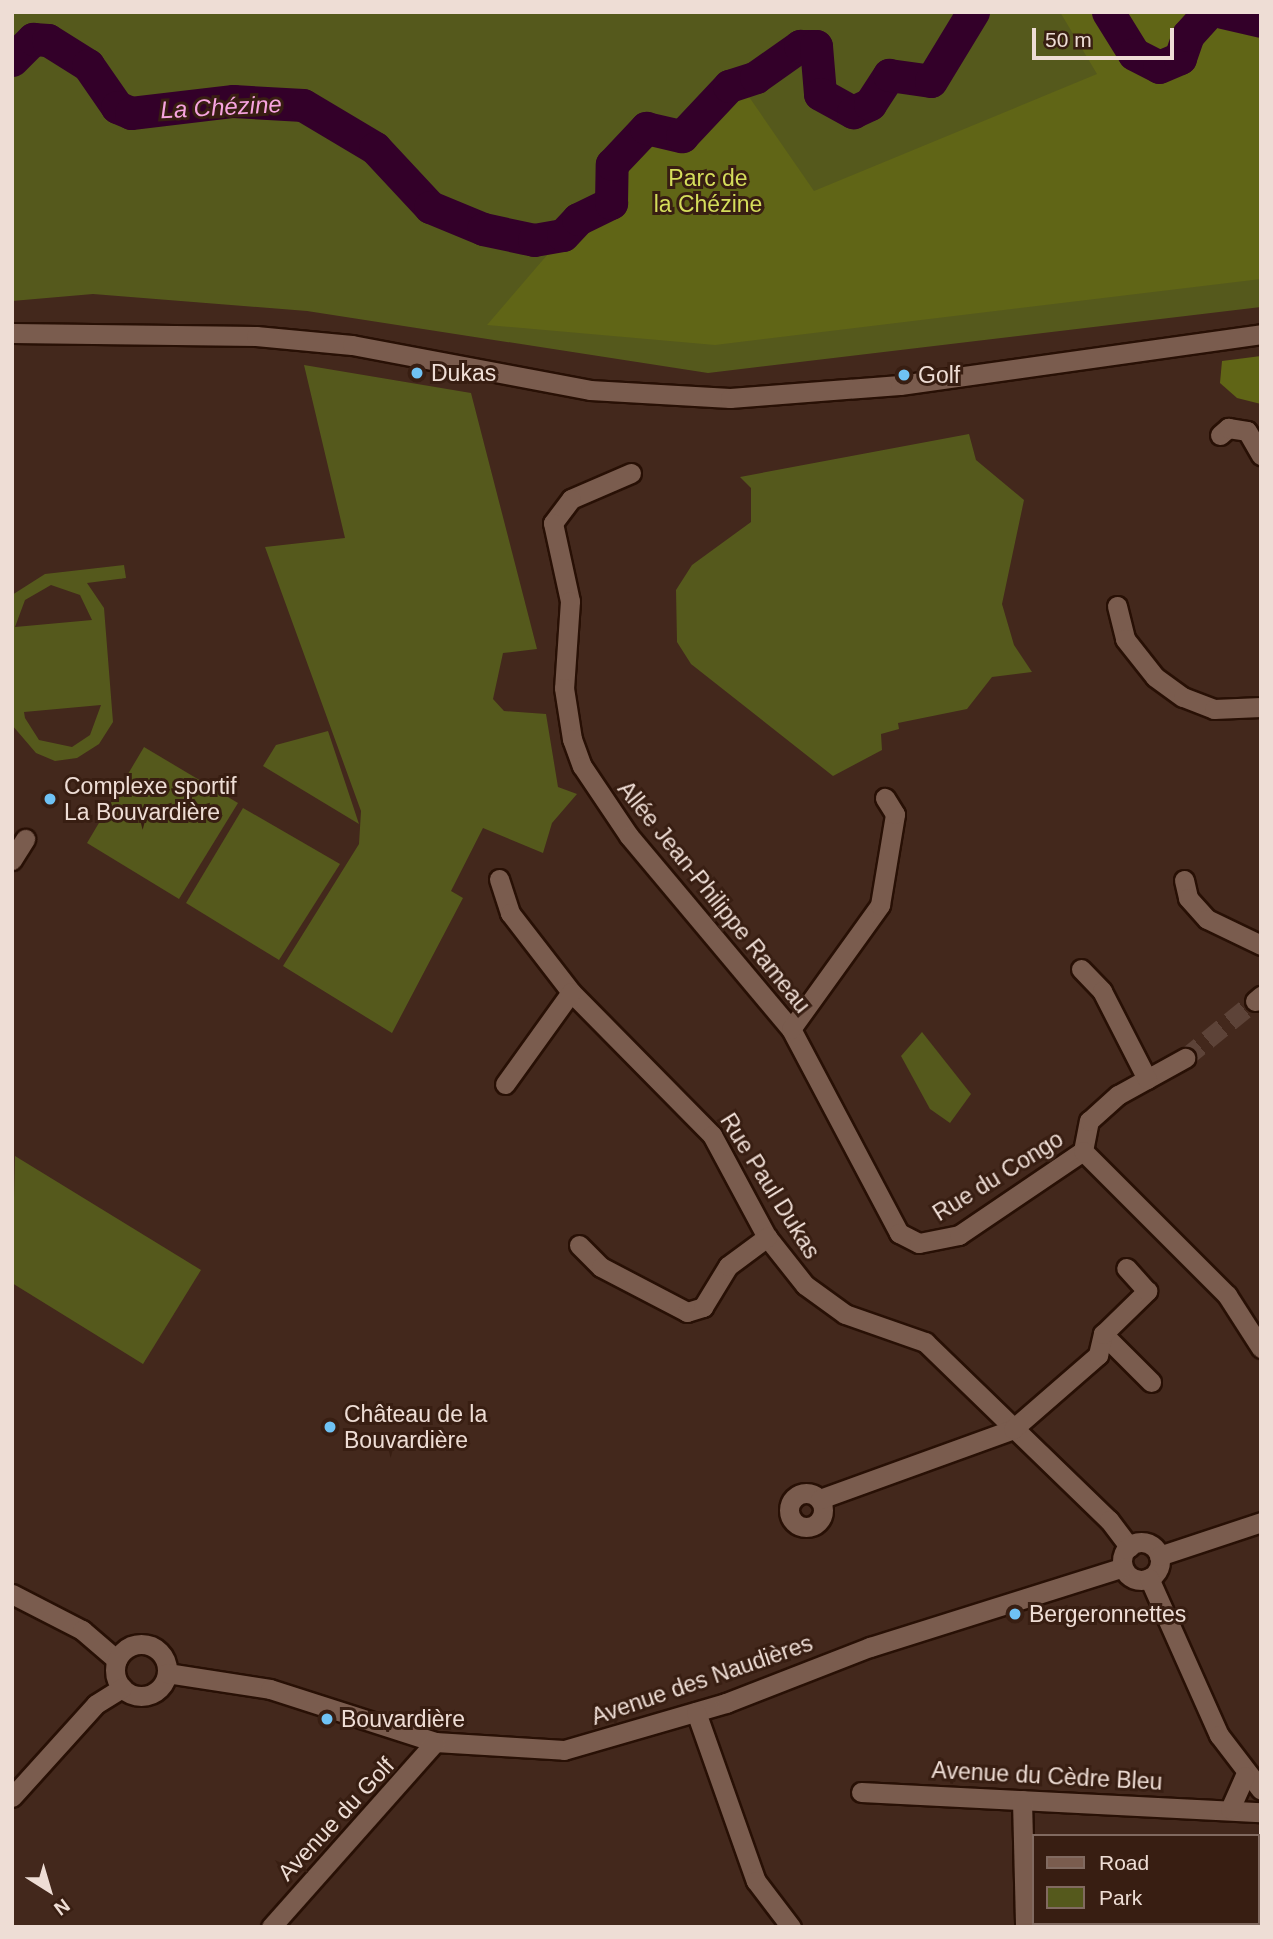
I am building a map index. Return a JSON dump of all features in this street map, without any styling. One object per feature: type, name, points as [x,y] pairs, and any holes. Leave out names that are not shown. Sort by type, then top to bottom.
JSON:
[{"type":"street","points":[[12,333],[270,337],[352,345],[590,390],[730,398],[900,385],[1261,334]]},
{"type":"street","points":[[1220,435],[1228,428],[1247,431],[1261,455]]},
{"type":"street","name":"Allée Jean-Philippe Rameau","points":[[631,473],[571,499],[554,523],[570,601],[564,688],[572,739],[582,766],[629,835],[791,1029],[888,1219],[919,1243]]},
{"type":"street","points":[[1117,606],[1125,639],[1155,677],[1183,697],[1213,709],[1261,707]]},
{"type":"street","points":[[791,1029],[880,905],[895,814],[885,798]]},
{"type":"street","points":[[12,860],[24,839]]},
{"type":"street","name":"Rue Paul Dukas","points":[[499,879],[510,913],[571,992],[699,1119],[736,1172],[767,1237],[815,1294],[845,1314],[925,1342],[1129,1547]]},
{"type":"street","points":[[1184,880],[1188,898],[1208,919],[1261,945]]},
{"type":"street","points":[[1081,969],[1102,990],[1147,1079]]},
{"type":"street","points":[[505,1084],[571,992]]},
{"type":"street","name":"Rue du Congo","points":[[919,1243],[959,1235],[1083,1151],[1089,1121],[1147,1079],[1185,1058]]},
{"type":"street","points":[[1083,1151],[1227,1295],[1261,1348]]},
{"type":"street","points":[[579,1245],[601,1267],[687,1312],[703,1307],[728,1266],[767,1237]]},
{"type":"street","points":[[820,1499],[1013,1429],[1098,1355],[1103,1334],[1147,1291],[1125,1268]]},
{"type":"street","points":[[1103,1334],[1152,1382]]},
{"type":"street","points":[[1230,1809],[1257,1786],[1203,1704],[1149,1578],[1159,1556],[1261,1522]]},
{"type":"street","points":[[1149,1578],[1134,1578],[1123,1567],[1129,1547],[1146,1543],[1159,1556]]},
{"type":"street","name":"Avenue des Naudières","points":[[167,1672],[270,1689],[435,1742],[564,1750],[696,1713],[870,1647],[1123,1567]]},
{"type":"street","points":[[12,1594],[82,1630],[117,1660],[122,1688]]},
{"type":"street","points":[[12,1797],[96,1704],[122,1688],[150,1695],[167,1672],[163,1655],[147,1645],[132,1646],[117,1660]]},
{"type":"street","points":[[696,1713],[756,1881],[791,1927]]},
{"type":"street","name":"Avenue du Golf","points":[[271,1927],[435,1742]]},
{"type":"street","name":"Avenue du Cèdre Bleu","points":[[861,1792],[1261,1812]]},
{"type":"street","points":[[1023,1800],[1025,1927]]},
{"type":"green space","name":"Parc de la Chézine","points":[[12,12],[1261,12],[1261,307],[708,373],[307,311],[93,294],[12,301]]},
{"type":"green space","points":[[1060,12],[1261,12],[1261,279],[715,345],[487,325],[627,162],[745,91],[814,191],[1097,74]]},
{"type":"green space","points":[[1261,356],[1261,404],[1237,398],[1220,383],[1222,361]]},
{"type":"green space","points":[[304,365],[471,393],[537,649],[503,653],[493,699],[504,711],[546,714],[558,787],[577,794],[552,823],[543,853],[483,828],[451,891],[463,898],[392,1033],[283,966],[359,844],[361,811],[265,547],[345,538]]},
{"type":"green space","points":[[969,434],[976,460],[1024,500],[1002,604],[1014,645],[1032,672],[992,677],[967,709],[898,723],[899,729],[881,734],[882,750],[833,776],[691,664],[677,642],[676,590],[692,565],[751,522],[751,488],[740,477]]},
{"type":"green space","points":[[124,565],[126,578],[87,583],[104,608],[113,722],[99,744],[77,758],[55,761],[36,753],[12,725],[12,595],[45,574]],"holes":[[[51,585],[80,595],[92,620],[15,627],[25,600]],[[101,705],[90,735],[72,747],[39,740],[24,712]]]},
{"type":"green space","points":[[328,731],[359,824],[263,766],[276,745]]},
{"type":"green space","points":[[144,747],[238,803],[179,899],[87,843]]},
{"type":"green space","points":[[243,808],[340,864],[279,960],[186,903]]},
{"type":"green space","points":[[922,1032],[971,1094],[950,1123],[930,1109],[901,1056]]},
{"type":"green space","points":[[15,1156],[201,1270],[143,1364],[12,1283]]},
{"type":"waterway","name":"La Chézine","points":[[12,60],[33,39],[48,40],[88,65],[117,107],[131,113],[233,101],[303,105],[375,148],[430,207],[483,229],[534,240],[563,235],[578,219],[611,203],[612,164],[646,128],[682,136],[729,86],[756,77],[800,46],[816,46],[820,94],[853,112],[870,104],[889,75],[931,81],[973,12]]},
{"type":"waterway","name":"La Chézine","points":[[1108,12],[1134,54],[1159,67],[1180,58],[1188,35],[1209,12]]},
{"type":"waterway","name":"La Chézine","points":[[1222,12],[1261,21]]},
{"type":"tunnel","points":[[1185,1058],[1255,1001]]},
{"type":"place","name":"Dukas","points":[[417,373]]},
{"type":"place","name":"Golf","points":[[904,375]]},
{"type":"place","name":"Complexe sportif La Bouvardière","points":[[50,799]]},
{"type":"place","name":"Château de la Bouvardière","points":[[330,1427]]},
{"type":"place","name":"Bergeronnettes","points":[[1015,1614]]},
{"type":"place","name":"Bouvardière","points":[[327,1719]]}]
